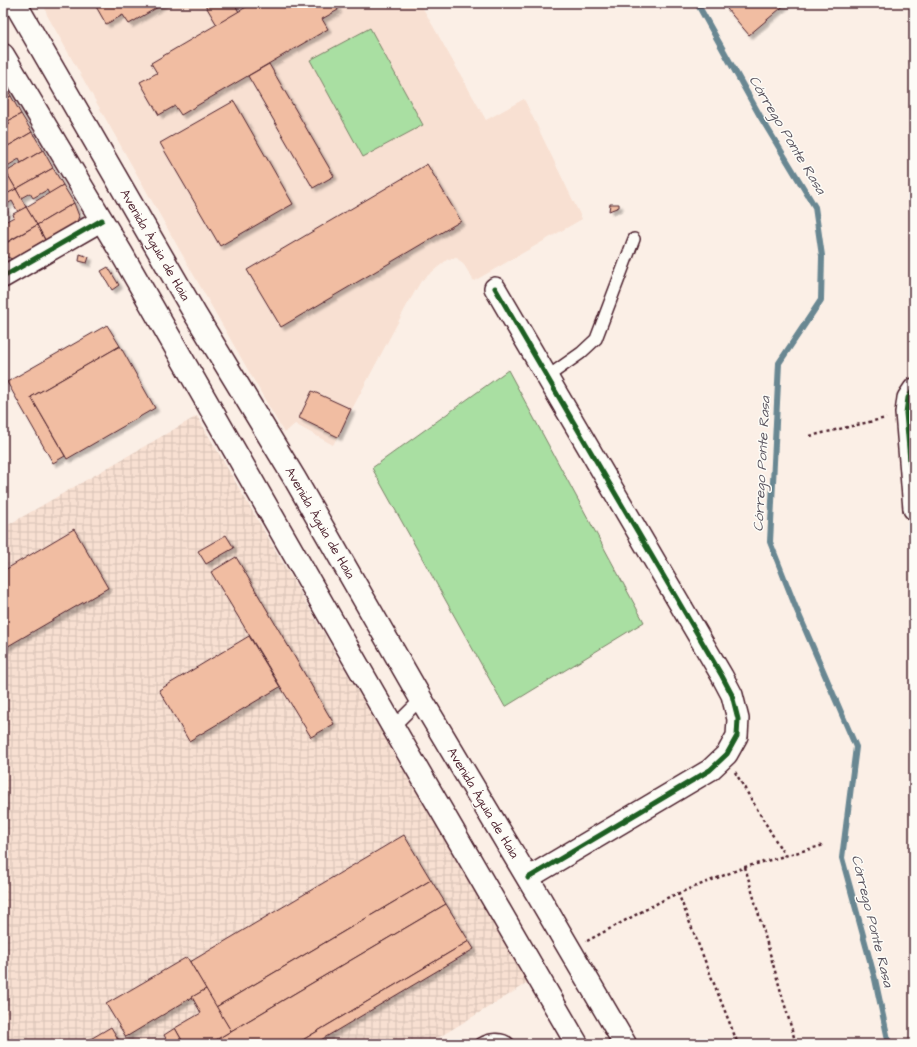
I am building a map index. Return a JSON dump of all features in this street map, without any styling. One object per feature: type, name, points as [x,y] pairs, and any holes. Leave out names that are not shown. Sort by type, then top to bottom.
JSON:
[{"type":"main road","name":"Avenida Águia de Haia","points":[[15,3],[188,301],[295,479],[421,699],[625,1044]]},
{"type":"main road","points":[[3,56],[102,220],[577,1044]]},
{"type":"street","points":[[4,274],[102,220]]},
{"type":"street","points":[[495,288],[718,669],[732,695],[738,719],[737,736],[727,754],[710,770],[528,878]]},
{"type":"street","points":[[914,389],[908,398],[914,509]]},
{"type":"lane","points":[[547,377],[581,353],[596,339],[634,238]]},
{"type":"lane","points":[[393,727],[421,699]]},
{"type":"lane","points":[[481,1044],[496,1039],[506,1041],[509,1044]]},
{"type":"path","points":[[810,436],[909,425]]},
{"type":"path","points":[[727,754],[731,765],[785,856]]},
{"type":"path","points":[[587,941],[678,893],[746,867],[824,845]]},
{"type":"path","points":[[746,867],[796,1044]]},
{"type":"path","points":[[678,893],[738,1044]]},
{"type":"shaded area","points":[[44,3],[420,3],[486,120],[524,99],[582,219],[474,281],[464,265],[457,258],[448,259],[421,281],[333,445],[295,424],[284,433],[47,15]]},
{"type":"shaded area","points":[[197,416],[528,983],[428,1044],[3,1044],[3,528]]},
{"type":"green space","points":[[370,28],[423,125],[363,157],[310,60]]},
{"type":"green space","points":[[508,370],[644,622],[505,707],[372,468]]},
{"type":"building","points":[[94,3],[165,3],[129,24],[123,15],[106,24]]},
{"type":"building","points":[[204,3],[234,3],[239,12],[217,25]]},
{"type":"building","points":[[253,3],[335,3],[338,10],[322,19],[328,29],[181,115],[175,106],[159,115],[140,82],[157,73],[151,63]]},
{"type":"building","points":[[735,3],[787,3],[749,35],[727,9]]},
{"type":"building","points":[[269,64],[334,176],[313,188],[248,76]]},
{"type":"building","points":[[3,82],[11,96],[3,100]]},
{"type":"building","points":[[11,96],[21,114],[3,124],[3,101]]},
{"type":"building","points":[[234,101],[293,204],[220,246],[160,143]]},
{"type":"building","points":[[21,114],[32,132],[3,149],[3,128],[10,124],[8,121]]},
{"type":"building","points":[[32,132],[43,150],[21,163],[19,159],[4,168],[3,149]]},
{"type":"building","points":[[43,150],[53,168],[16,189],[6,172]]},
{"type":"building","points":[[427,164],[461,221],[281,327],[247,270]]},
{"type":"building","points":[[53,168],[63,185],[49,194],[47,190],[33,198],[30,193],[21,198],[16,189]]},
{"type":"building","points":[[6,172],[16,189],[3,196],[3,173]]},
{"type":"building","points":[[63,185],[74,203],[37,225],[26,207]]},
{"type":"building","points":[[16,189],[26,207],[18,212],[12,201],[4,206],[8,212],[3,215],[3,196]]},
{"type":"building","points":[[74,203],[79,216],[77,222],[73,227],[47,243],[37,225]]},
{"type":"building","points":[[610,204],[619,204],[619,207],[609,211]]},
{"type":"building","points":[[26,207],[37,225],[7,242],[3,234],[3,223],[14,217],[13,214]]},
{"type":"building","points":[[37,225],[45,240],[17,256],[19,259],[15,260],[7,257],[3,250],[3,245]]},
{"type":"building","points":[[80,254],[89,257],[87,263],[79,261]]},
{"type":"building","points":[[108,267],[119,285],[112,290],[101,271]]},
{"type":"building","points":[[107,325],[120,346],[31,397],[65,456],[53,463],[7,382]]},
{"type":"building","points":[[120,346],[155,408],[67,459],[31,397]]},
{"type":"building","points":[[312,391],[351,409],[338,437],[299,418]]},
{"type":"building","points":[[74,529],[108,588],[3,649],[3,571]]},
{"type":"building","points":[[226,535],[234,548],[206,564],[198,551]]},
{"type":"building","points":[[236,557],[334,724],[311,737],[211,572]]},
{"type":"building","points":[[249,636],[280,687],[189,741],[159,690]]},
{"type":"building","points":[[404,835],[431,880],[216,1007],[190,962]]},
{"type":"building","points":[[431,880],[446,904],[231,1031],[216,1007]]},
{"type":"building","points":[[446,904],[469,941],[296,1044],[209,1044]]},
{"type":"building","points":[[469,941],[474,949],[314,1044],[296,1044]]},
{"type":"building","points":[[187,957],[206,989],[126,1037],[106,1004]]},
{"type":"building","points":[[206,989],[231,1031],[209,1044],[184,1044],[175,1028],[201,1013],[192,997]]},
{"type":"building","points":[[111,1027],[121,1044],[82,1044]]},
{"type":"building","points":[[175,1028],[184,1044],[169,1044],[164,1035]]},
{"type":"waterway","name":"Córrego Ponte Rasa","points":[[697,3],[760,116],[815,207],[822,256],[821,300],[779,363],[770,542],[796,608],[856,747],[842,858],[875,979],[889,1044]]},
{"type":"cycle path","points":[[3,277],[102,220]]},
{"type":"cycle path","points":[[495,288],[722,676],[732,695],[738,719],[737,736],[727,754],[710,770],[528,878]]},
{"type":"cycle path","points":[[914,389],[908,398],[906,413],[914,509]]}]
